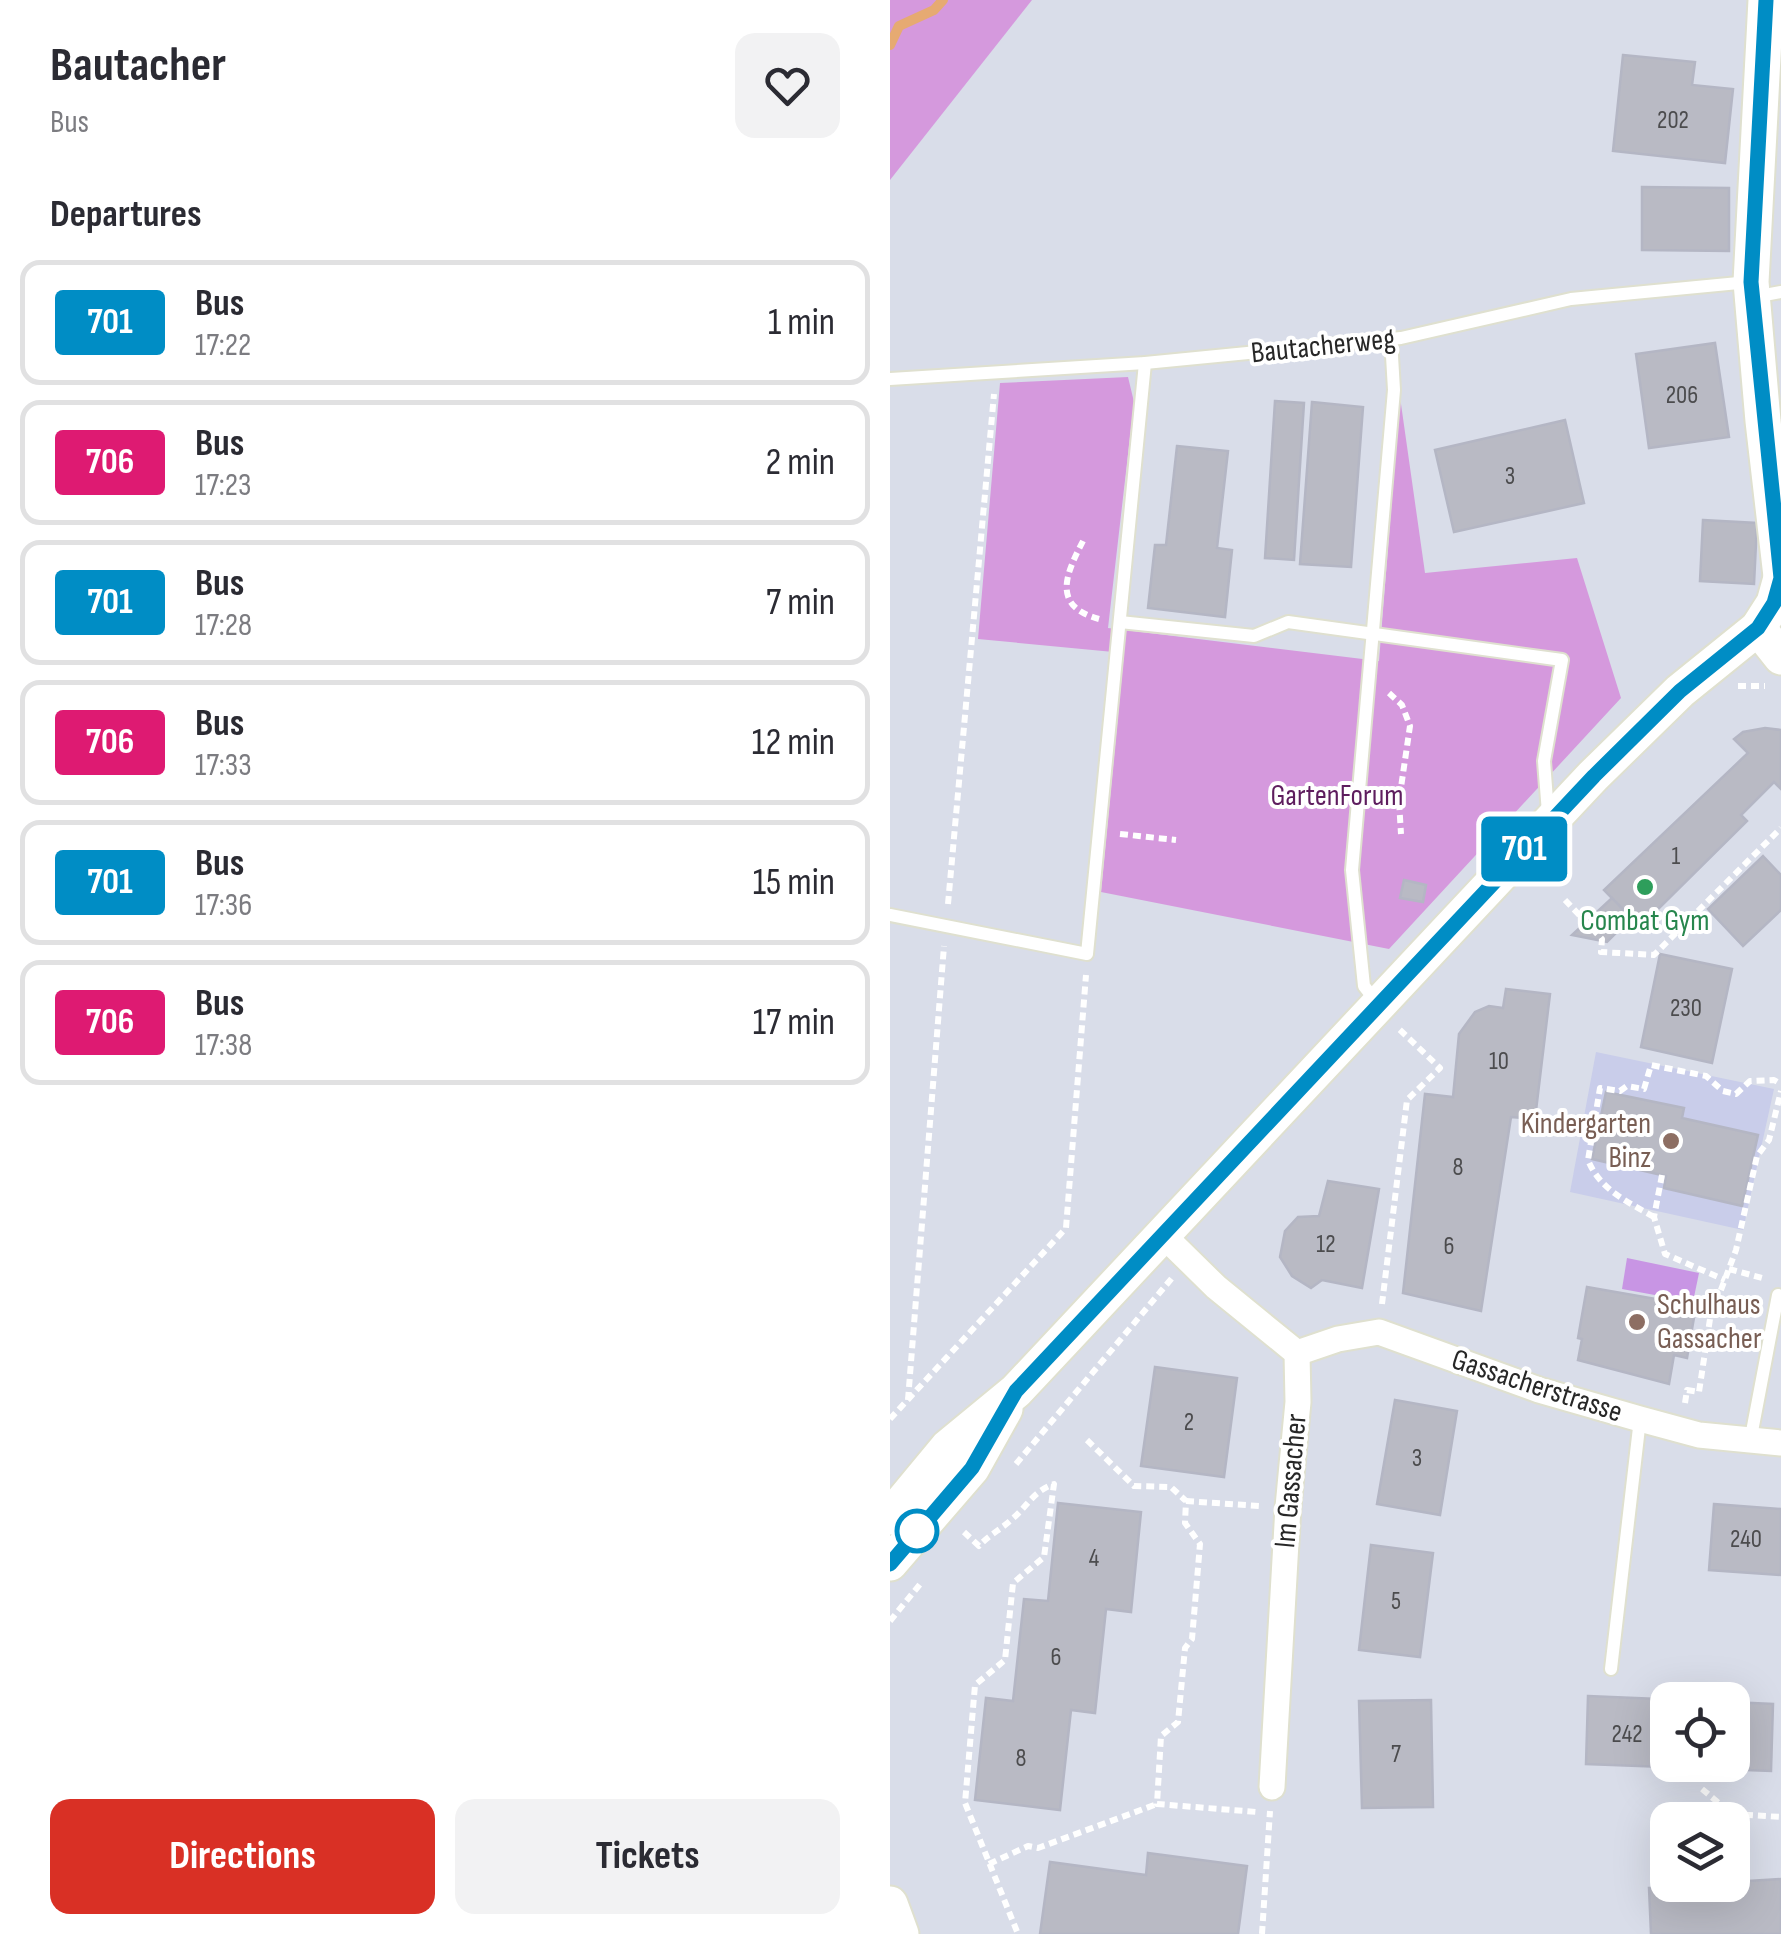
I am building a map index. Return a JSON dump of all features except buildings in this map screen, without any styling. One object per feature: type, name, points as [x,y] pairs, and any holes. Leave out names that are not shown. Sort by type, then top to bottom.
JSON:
[{"type":"main road","points":[[890,1518],[948,1447],[1016,1391],[1386,1014],[1549,823],[1680,691],[1758,628],[1774,603],[1781,577],[1761,290],[1766,0]]},
{"type":"main road","points":[[1758,628],[1781,657]]},
{"type":"main road","points":[[890,1564],[972,1468],[1016,1391]]},
{"type":"main road","points":[[890,1904],[901,1934]]},
{"type":"street","points":[[1164,1236],[1216,1287],[1297,1352],[1379,1332]]},
{"type":"street","name":"Gassacherstrasse","points":[[1379,1332],[1539,1390],[1640,1419],[1750,1442],[1781,1443]]},
{"type":"street","name":"Im Gassacher","points":[[1271,1800],[1298,1402],[1297,1352]]},
{"type":"lane","name":"Bautacherweg","points":[[890,379],[1145,364],[1391,340],[1584,297],[1761,290]]},
{"type":"lane","points":[[1386,1014],[1364,986],[1352,870],[1394,390],[1391,340]]},
{"type":"lane","points":[[890,915],[1088,954],[1145,364]]},
{"type":"lane","points":[[1120,622],[1254,636],[1288,622],[1562,660],[1544,761],[1549,823]]},
{"type":"lane","points":[[1750,1442],[1778,1295]]},
{"type":"lane","points":[[1611,1668],[1640,1419]]},
{"type":"path","points":[[908,1400],[996,372]]},
{"type":"path","points":[[1083,541],[1065,580],[1066,592],[1084,614],[1120,622]]},
{"type":"path","points":[[1369,686],[1388,692],[1402,706],[1410,726],[1399,802],[1401,834]]},
{"type":"path","points":[[1565,900],[1602,939],[1601,952],[1654,954],[1781,828]]},
{"type":"path","points":[[890,1420],[1066,1228],[1088,954]]},
{"type":"path","points":[[1379,1332],[1408,1100],[1440,1068],[1386,1014]]},
{"type":"path","points":[[1654,1216],[1613,1194],[1590,1167],[1600,1088],[1620,1092],[1627,1086],[1644,1089],[1652,1066],[1706,1076],[1723,1092],[1736,1094],[1750,1081],[1774,1080],[1781,1084]]},
{"type":"path","points":[[1680,1430],[1687,1390],[1699,1392],[1710,1319],[1736,1250],[1757,1156],[1769,1140],[1781,1091]]},
{"type":"path","points":[[1662,1175],[1654,1216],[1665,1254],[1725,1280]]},
{"type":"path","points":[[1728,1270],[1754,1276]]},
{"type":"path","points":[[1087,1440],[1134,1486],[1171,1486],[1186,1502],[1288,1507]]},
{"type":"path","points":[[964,1532],[979,1546],[1010,1521],[1036,1490],[1054,1484],[1044,1557],[1013,1584],[1005,1660],[975,1685],[965,1803],[1018,1934]]},
{"type":"path","points":[[1156,1804],[1161,1736],[1178,1722],[1184,1648],[1192,1639],[1200,1544],[1185,1523],[1186,1502]]},
{"type":"path","points":[[1702,1789],[1732,1814],[1781,1816]]},
{"type":"path","points":[[989,1864],[1028,1846],[1038,1848],[1156,1804],[1271,1800],[1262,1934]]},
{"type":"shaded area","name":"Kindergarten Binz","points":[[1596,1052],[1774,1089],[1743,1230],[1570,1192]]},
{"type":"shaded area","points":[[1627,1258],[1699,1273],[1693,1302],[1622,1289]]},
{"type":"green space","points":[[890,0],[1032,0],[890,180]]},
{"type":"green space","name":"GartenForum","points":[[1128,377],[1134,402],[1108,628],[1379,661],[1400,397],[1425,573],[1577,558],[1621,698],[1389,949],[1101,892],[1124,653],[978,639],[1000,383]]},
{"type":"waterway","points":[[890,45],[899,26],[934,10],[943,0]]},
{"type":"bus line","name":"701","points":[[890,1564],[972,1468],[1016,1391],[1594,776],[1680,691],[1758,628],[1774,603],[1781,578],[1778,536],[1751,282],[1766,0]]},
{"type":"place","name":"Combat Gym","points":[[1645,887]]},
{"type":"place","name":"Kindergarten Binz","points":[[1671,1141]]},
{"type":"place","name":"Schulhaus Gassacher","points":[[1637,1322]]}]
